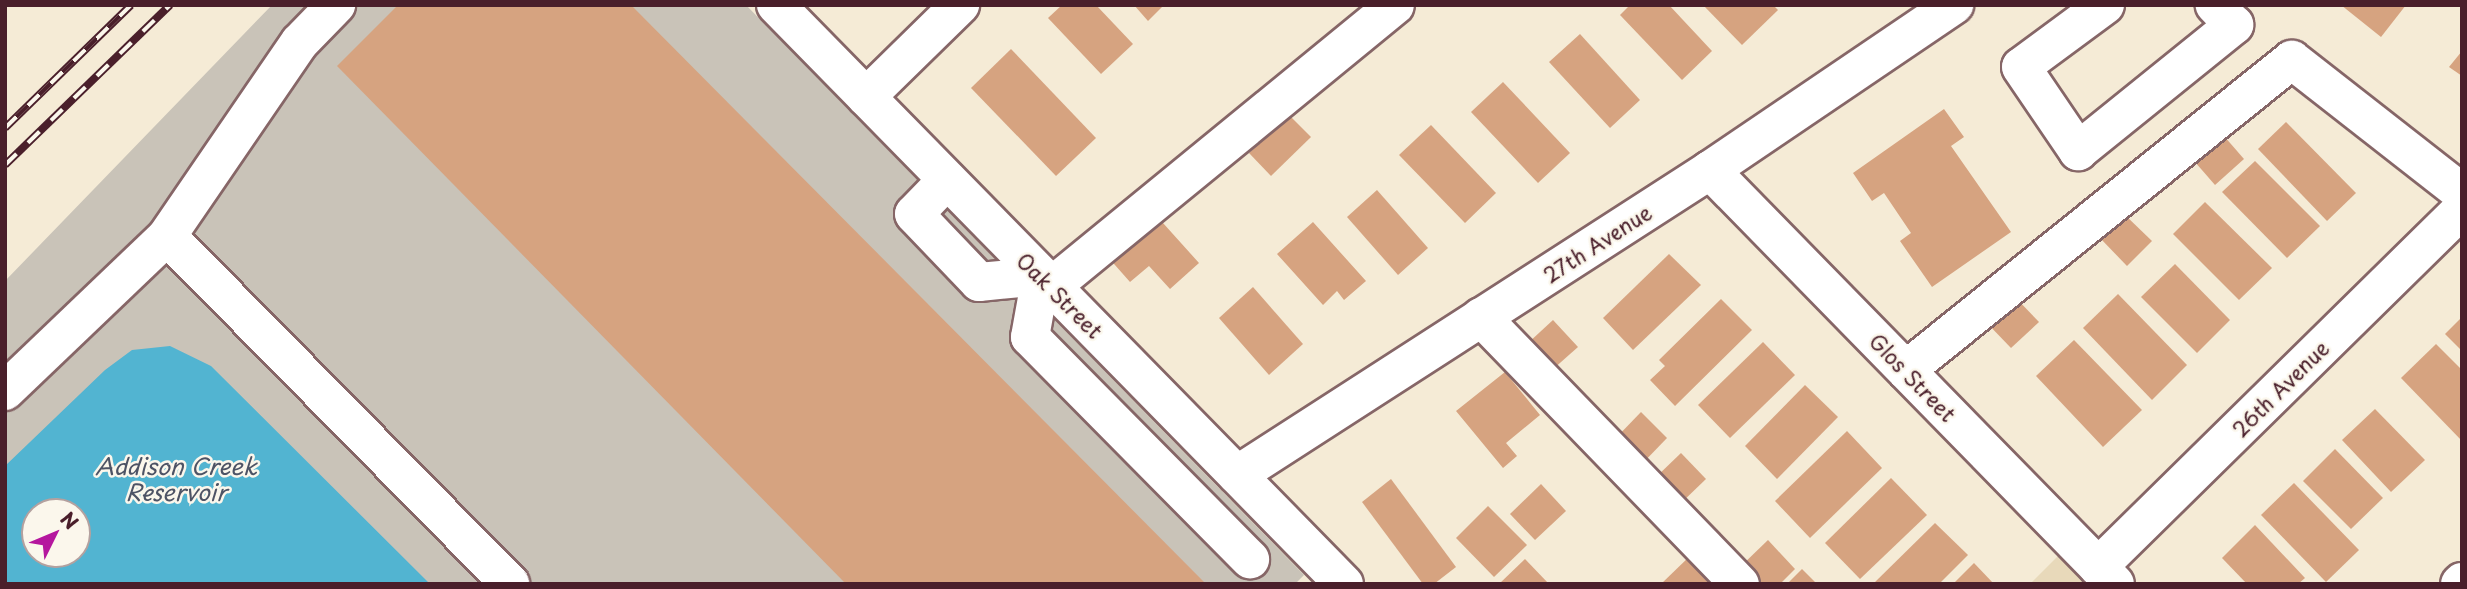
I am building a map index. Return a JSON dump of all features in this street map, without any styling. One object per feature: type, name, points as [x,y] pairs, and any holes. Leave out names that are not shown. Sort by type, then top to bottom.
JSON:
[{"type":"street","points":[[5,391],[167,236],[300,42],[336,5]]},
{"type":"street","name":"Oak Street","points":[[776,5],[1341,583]]},
{"type":"street","points":[[866,97],[960,5]]},
{"type":"street","points":[[1279,518],[1246,572],[1030,337],[1046,281],[1395,5]]},
{"type":"street","name":"27th Avenue","points":[[1237,475],[1710,170],[1954,5]]},
{"type":"street","points":[[2105,5],[2021,67],[2078,151],[2234,25],[2215,5]]},
{"type":"street","points":[[1906,370],[2292,60],[2462,193]]},
{"type":"street","name":"Glos Street","points":[[1710,170],[2107,575]]},
{"type":"street","name":"26th Avenue","points":[[2107,575],[2462,209]]},
{"type":"street","points":[[167,236],[510,584]]},
{"type":"street","points":[[1481,317],[1740,584]]},
{"type":"shaded area","points":[[272,5],[746,5],[1304,575],[1295,584],[5,584],[5,281]]},
{"type":"shaded area","points":[[2063,551],[2095,584],[2030,584]]},
{"type":"water","name":"Addison Creek Reservoir","points":[[170,346],[211,366],[430,584],[5,584],[5,466],[105,370],[132,350]]},
{"type":"building","points":[[398,5],[631,5],[1206,584],[846,584],[337,66]]},
{"type":"building","points":[[1062,5],[1096,5],[1133,44],[1101,74],[1048,18]]},
{"type":"building","points":[[1134,5],[1164,5],[1148,21]]},
{"type":"building","points":[[1630,5],[1669,5],[1712,51],[1682,80],[1620,15]]},
{"type":"building","points":[[1703,5],[1773,5],[1778,10],[1742,45]]},
{"type":"building","points":[[2341,5],[2406,5],[2381,37]]},
{"type":"building","points":[[1580,34],[1640,100],[1610,128],[1549,62]]},
{"type":"building","points":[[1011,49],[1096,138],[1056,176],[971,88]]},
{"type":"building","points":[[2462,51],[2462,76],[2449,67]]},
{"type":"building","points":[[1503,82],[1570,153],[1538,183],[1471,112]]},
{"type":"building","points":[[1944,109],[1964,137],[1951,146],[2011,232],[1932,287],[1900,241],[1911,233],[1884,193],[1872,201],[1853,173]]},
{"type":"building","points":[[1289,115],[1311,137],[1271,176],[1249,153]]},
{"type":"building","points":[[2286,122],[2356,193],[2327,221],[2258,149]]},
{"type":"building","points":[[1431,125],[1496,193],[1465,223],[1399,155]]},
{"type":"building","points":[[2217,128],[2244,159],[2215,185],[2188,154]]},
{"type":"building","points":[[2255,161],[2320,226],[2287,258],[2222,192]]},
{"type":"building","points":[[1377,190],[1428,248],[1398,275],[1347,217]]},
{"type":"building","points":[[2205,202],[2272,268],[2239,300],[2173,234]]},
{"type":"building","points":[[1154,213],[1199,263],[1170,289],[1149,266],[1130,282],[1107,256]]},
{"type":"building","points":[[2124,214],[2152,241],[2127,266],[2100,238]]},
{"type":"building","points":[[1313,222],[1366,281],[1344,300],[1337,291],[1323,305],[1277,254]]},
{"type":"building","points":[[1669,254],[1701,285],[1633,350],[1603,318]]},
{"type":"building","points":[[2175,264],[2230,320],[2197,353],[2141,297]]},
{"type":"building","points":[[1253,287],[1303,344],[1269,375],[1219,318]]},
{"type":"building","points":[[2012,294],[2039,322],[2011,348],[1985,321]]},
{"type":"building","points":[[2118,294],[2187,365],[2152,400],[2083,328]]},
{"type":"building","points":[[1721,299],[1752,330],[1675,406],[1650,380],[1665,366],[1659,360]]},
{"type":"building","points":[[2462,317],[2462,351],[2445,334]]},
{"type":"building","points":[[1553,320],[1578,347],[1552,370],[1527,344]]},
{"type":"building","points":[[2074,340],[2142,410],[2103,447],[2036,376]]},
{"type":"building","points":[[1763,342],[1795,375],[1730,438],[1698,405]]},
{"type":"building","points":[[2436,344],[2462,370],[2462,441],[2401,378]]},
{"type":"building","points":[[1505,372],[1540,415],[1506,443],[1517,456],[1503,468],[1456,411]]},
{"type":"building","points":[[1805,385],[1838,417],[1777,479],[1745,446]]},
{"type":"building","points":[[2375,409],[2425,460],[2391,492],[2342,440]]},
{"type":"building","points":[[1641,412],[1667,438],[1639,467],[1613,441]]},
{"type":"building","points":[[1847,431],[1882,468],[1810,538],[1775,501]]},
{"type":"building","points":[[2335,449],[2383,498],[2351,529],[2303,481]]},
{"type":"building","points":[[1681,453],[1706,479],[1679,505],[1654,479]]},
{"type":"building","points":[[1891,478],[1927,515],[1860,579],[1825,543]]},
{"type":"building","points":[[1391,479],[1456,567],[1434,584],[1423,584],[1362,502]]},
{"type":"building","points":[[2294,483],[2359,550],[2326,582],[2261,515]]},
{"type":"building","points":[[1541,484],[1566,511],[1535,540],[1510,514]]},
{"type":"building","points":[[1488,506],[1527,545],[1494,577],[1456,538]]},
{"type":"building","points":[[1935,523],[1968,555],[1939,584],[1873,584]]},
{"type":"building","points":[[2255,525],[2305,578],[2298,584],[2247,584],[2222,558]]},
{"type":"building","points":[[1768,540],[1795,569],[1780,584],[1753,584],[1738,569]]},
{"type":"building","points":[[1691,555],[1719,584],[1661,584]]},
{"type":"building","points":[[1525,559],[1549,584],[1499,584]]},
{"type":"building","points":[[1974,563],[1994,584],[1953,584]]},
{"type":"building","points":[[1802,569],[1817,584],[1787,584]]},
{"type":"railway","points":[[5,128],[131,5]]},
{"type":"railway","points":[[5,165],[170,5]]}]
